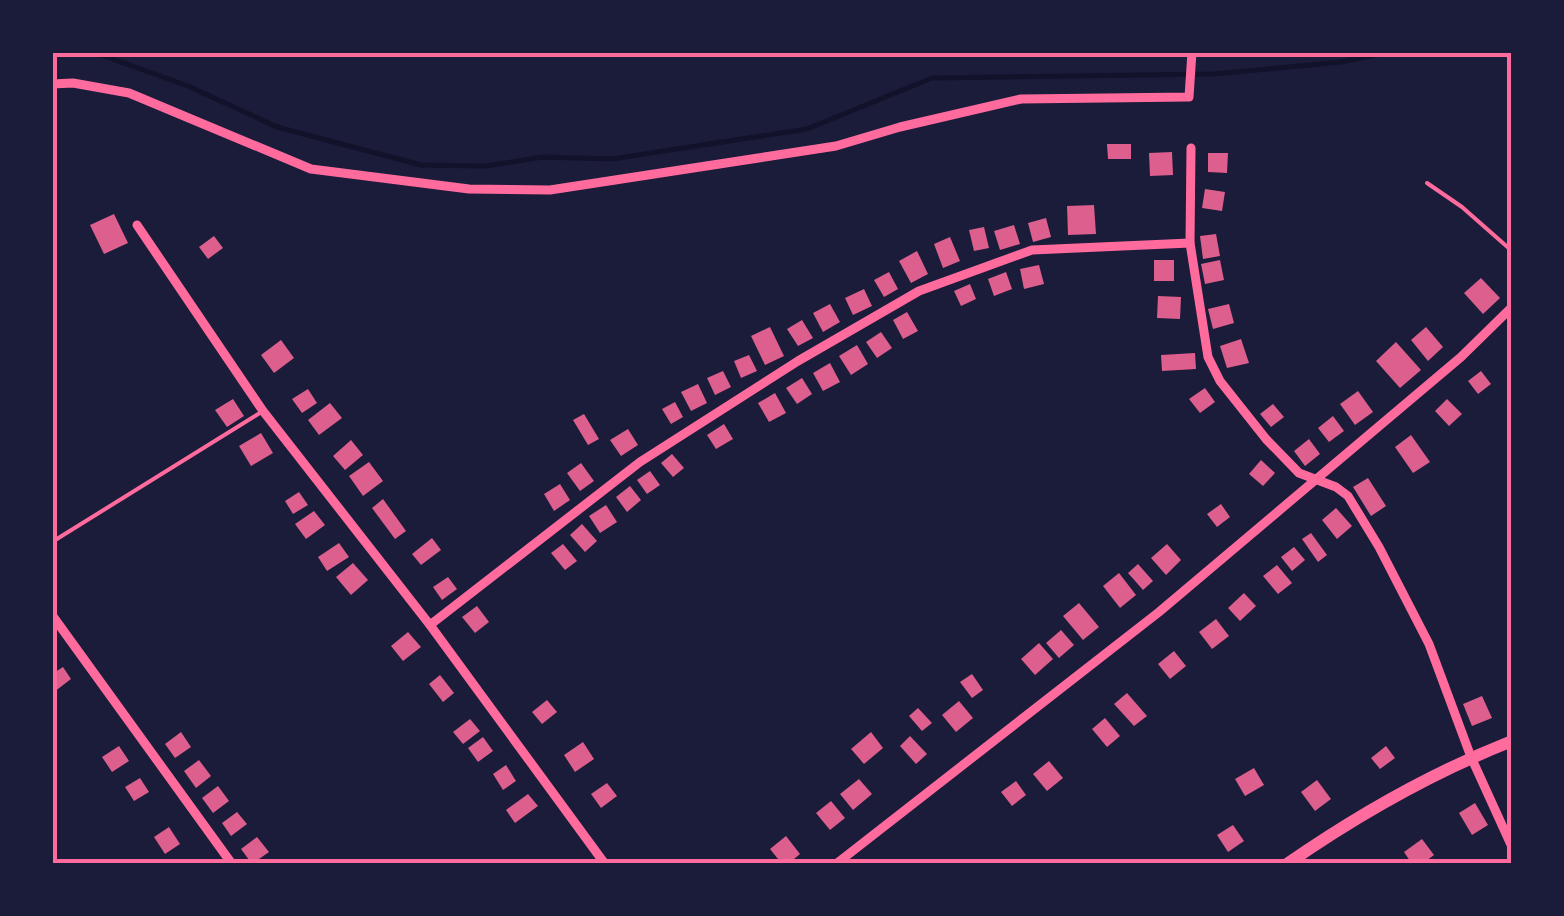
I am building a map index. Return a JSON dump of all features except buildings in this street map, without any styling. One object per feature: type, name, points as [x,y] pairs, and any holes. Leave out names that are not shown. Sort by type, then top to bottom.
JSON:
[{"type":"main road","points":[[1288,864],[1356,816],[1471,757],[1512,742]]},
{"type":"street","points":[[52,84],[73,83],[130,93],[311,169],[469,188],[550,190],[836,146],[1021,99],[1189,97],[1192,52]]},
{"type":"street","points":[[1191,148],[1190,242],[1208,357],[1220,380],[1299,473],[1336,487],[1348,496],[1379,546],[1429,644],[1471,757],[1512,847]]},
{"type":"street","points":[[136,226],[262,412],[430,625],[605,864]]},
{"type":"street","points":[[430,625],[640,462],[798,361],[919,291],[1032,250],[1190,242]]},
{"type":"street","points":[[836,864],[1159,612],[1461,357],[1512,307]]},
{"type":"street","points":[[52,615],[232,864]]},
{"type":"lane","points":[[1428,183],[1512,251]]},
{"type":"lane","points":[[52,542],[262,412]]},
{"type":"waterway","points":[[93,52],[188,86],[277,127],[421,165],[486,166],[543,157],[612,159],[807,129],[932,78],[1215,74],[1341,62],[1390,52]]}]
